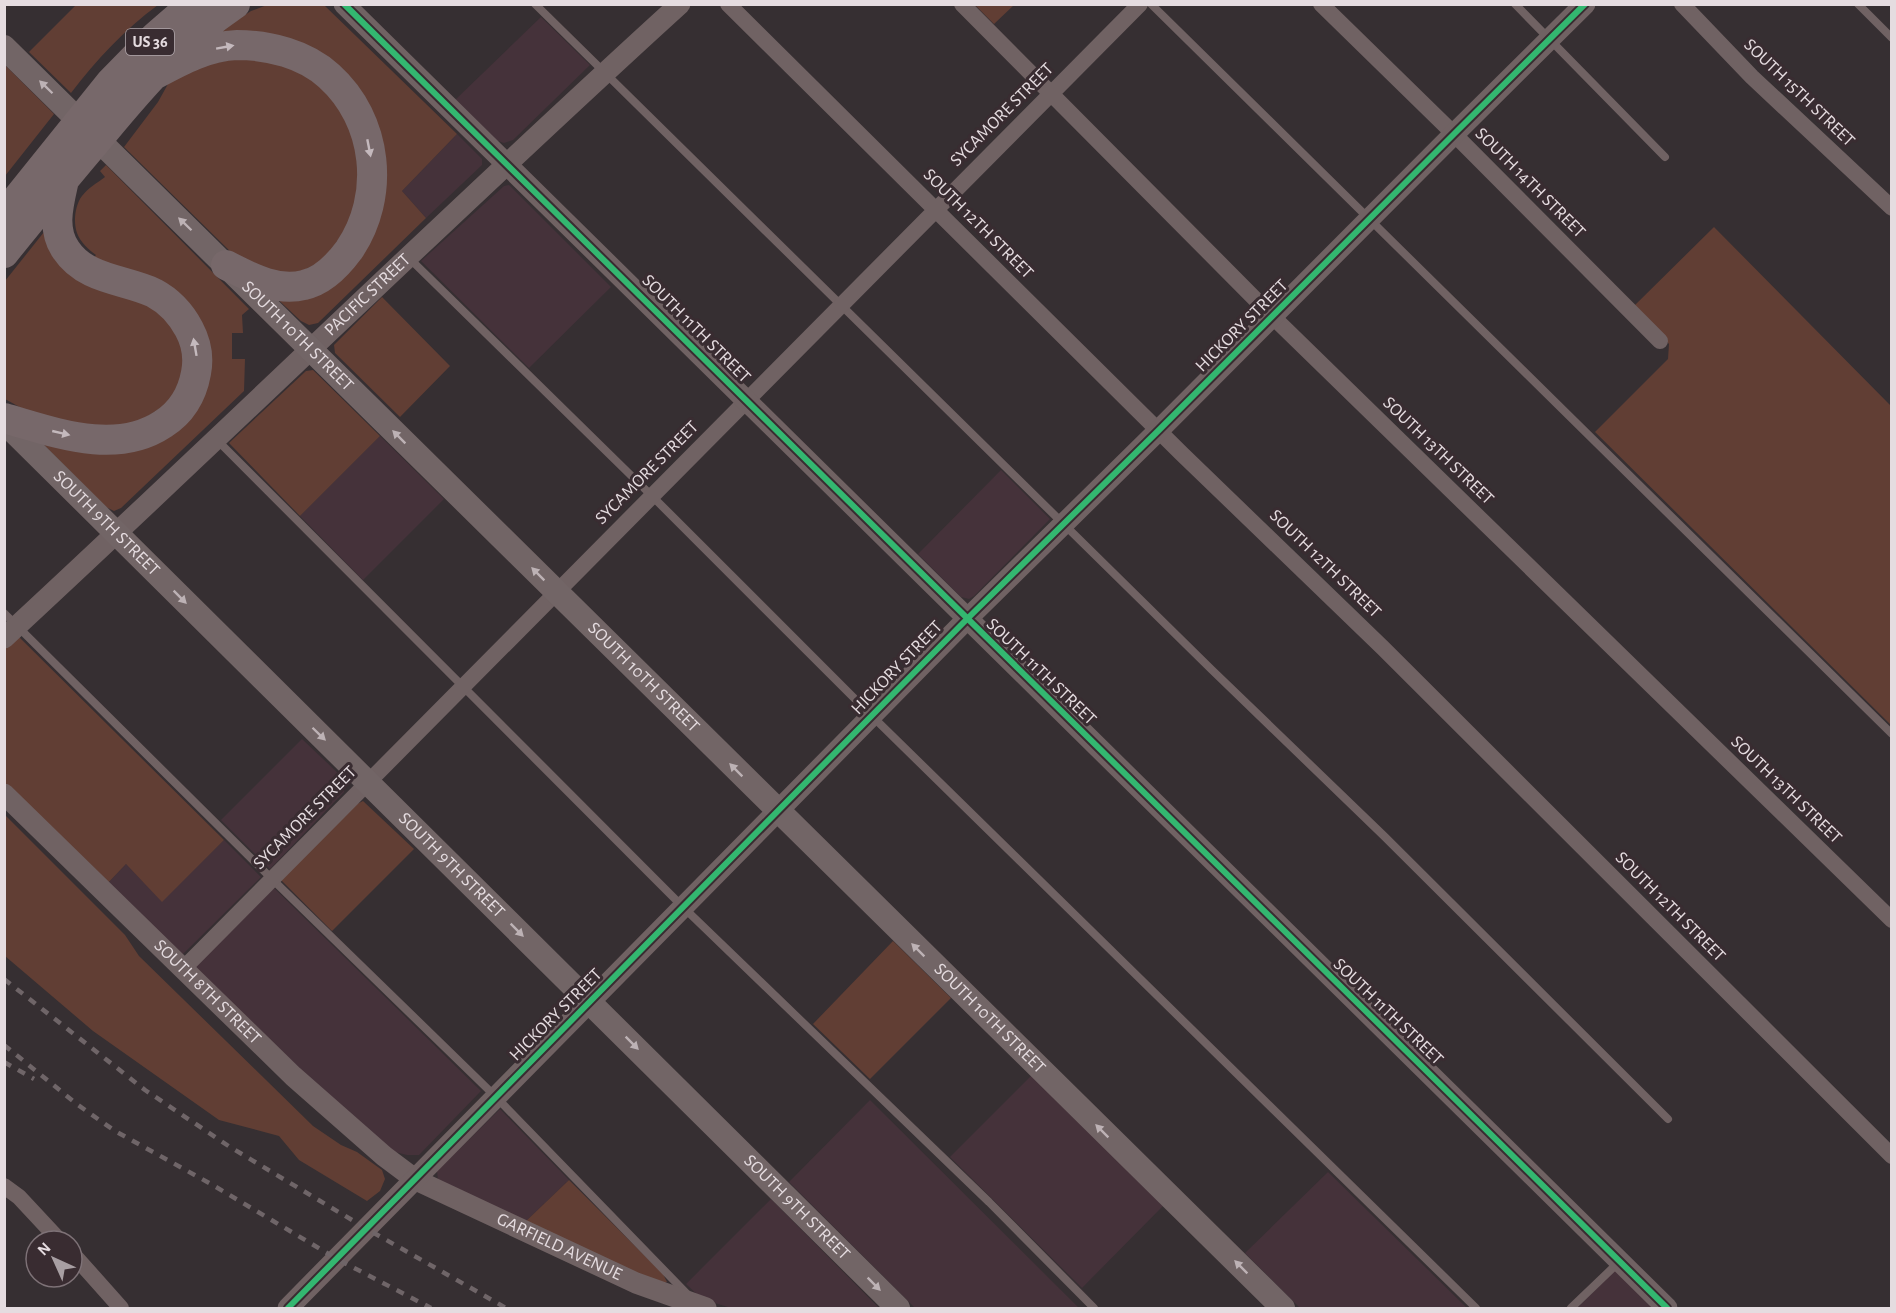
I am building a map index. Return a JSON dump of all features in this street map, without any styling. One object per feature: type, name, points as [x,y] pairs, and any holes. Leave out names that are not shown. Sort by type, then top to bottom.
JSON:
[{"type":"highway","name":"US 36","points":[[4,215],[50,171],[121,91],[156,36],[193,4]]},
{"type":"highway","name":"US 36","points":[[121,91],[152,76],[211,20],[235,4]]},
{"type":"highway","points":[[152,76],[188,57],[234,45],[277,49],[296,56],[329,75],[354,105],[363,123],[372,162],[373,181],[370,202],[355,241],[333,269],[304,285],[288,286],[258,281],[226,265]]},
{"type":"highway","name":"US 36","points":[[4,253],[50,171]]},
{"type":"highway","points":[[4,195],[50,171],[57,221],[64,248],[84,269],[154,294],[178,312],[193,336],[197,366],[194,382],[183,406],[172,418],[148,431],[115,440],[85,439],[4,418]]},
{"type":"main road","name":"SOUTH 10TH STREET","points":[[4,47],[1283,1308]]},
{"type":"main road","name":"SOUTH 9TH STREET","points":[[4,422],[898,1308]]},
{"type":"street","name":"PACIFIC STREET","points":[[9,626],[116,533],[217,440],[604,73],[680,4]]},
{"type":"street","name":"SOUTH 12TH STREET","points":[[728,4],[1383,648],[1892,1156]]},
{"type":"street","name":"SOUTH 13TH STREET","points":[[962,4],[1272,316],[1892,920]]},
{"type":"street","name":"SYCAMORE STREET","points":[[182,969],[842,307],[1140,4]]},
{"type":"street","name":"SOUTH 14TH STREET","points":[[1321,4],[1660,341]]},
{"type":"street","name":"HICKORY STREET","points":[[288,1308],[966,620],[1585,4]]},
{"type":"street","name":"SOUTH 15TH STREET","points":[[1682,4],[1752,77],[1888,198]]},
{"type":"street","name":"SOUTH 11TH STREET","points":[[348,6],[966,620],[1667,1308]]},
{"type":"street","name":"SOUTH 8TH STREET","points":[[4,794],[293,1076],[384,1156],[416,1180]]},
{"type":"street","name":"GARFIELD AVENUE","points":[[416,1180],[636,1282],[703,1307]]},
{"type":"street","points":[[4,1186],[19,1197],[49,1229]]},
{"type":"street","points":[[84,1266],[121,1308]]},
{"type":"lane","points":[[535,4],[1384,836],[1668,1119]]},
{"type":"lane","points":[[1151,4],[1892,734]]},
{"type":"lane","points":[[1515,4],[1665,157]]},
{"type":"lane","points":[[1858,4],[1892,38]]},
{"type":"lane","points":[[409,257],[872,716],[1476,1308]]},
{"type":"lane","points":[[217,440],[683,907],[989,1202],[1094,1308]]},
{"type":"lane","points":[[9,626],[496,1097],[703,1307]]},
{"type":"lane","points":[[1571,1308],[1620,1261]]},
{"type":"shaded area","points":[[76,5],[158,5],[112,46],[71,93],[29,52]]},
{"type":"shaded area","points":[[267,5],[324,5],[457,134],[402,191],[426,218],[318,323],[309,325],[301,321],[271,293],[370,230],[362,100],[219,32],[251,11]]},
{"type":"shaded area","points":[[975,5],[1014,5],[994,24]]},
{"type":"shaded area","points":[[541,17],[590,65],[513,140],[504,143],[495,140],[454,101]]},
{"type":"shaded area","points":[[265,53],[337,95],[362,161],[357,211],[325,260],[289,277],[238,259],[124,147],[158,102],[168,84],[185,69]]},
{"type":"shaded area","points":[[5,65],[54,114],[5,176]]},
{"type":"shaded area","points":[[457,134],[482,159],[482,165],[426,218],[402,191]]},
{"type":"shaded area","points":[[106,165],[249,309],[242,315],[243,333],[232,333],[232,359],[245,359],[244,391],[121,508],[114,511],[106,507],[40,441],[177,421],[200,329],[92,260],[96,255],[78,236],[76,209],[87,190],[105,177],[100,171]]},
{"type":"shaded area","points":[[509,185],[611,287],[529,368],[421,261],[504,186]]},
{"type":"shaded area","points":[[48,227],[163,307],[189,357],[178,397],[129,428],[45,421],[5,399],[5,281]]},
{"type":"shaded area","points":[[1714,227],[1891,406],[1891,725],[1595,432],[1668,359],[1669,344],[1634,306]]},
{"type":"shaded area","points":[[382,297],[450,366],[400,417],[335,353],[334,345]]},
{"type":"shaded area","points":[[313,370],[380,436],[300,516],[229,443],[306,371]]},
{"type":"shaded area","points":[[380,436],[444,499],[363,580],[300,516]]},
{"type":"shaded area","points":[[1001,470],[1050,519],[974,596],[969,599],[961,597],[918,554]]},
{"type":"shaded area","points":[[18,636],[224,840],[162,902],[126,864],[106,885],[5,783],[4,648]]},
{"type":"shaded area","points":[[302,739],[341,776],[344,792],[270,869],[221,820]]},
{"type":"shaded area","points":[[363,801],[414,849],[332,931],[281,880],[357,804]]},
{"type":"shaded area","points":[[4,814],[125,935],[139,956],[313,1126],[382,1170],[385,1179],[380,1191],[367,1201],[299,1160],[279,1136],[219,1120],[93,1031],[5,956]]},
{"type":"shaded area","points":[[224,840],[261,877],[183,954],[176,953],[106,885],[126,864],[162,901]]},
{"type":"shaded area","points":[[274,888],[481,1091],[419,1155],[395,1152],[358,1125],[195,967]]},
{"type":"shaded area","points":[[893,941],[951,998],[870,1079],[813,1024]]},
{"type":"shaded area","points":[[1032,1075],[1163,1206],[1082,1288],[950,1157]]},
{"type":"shaded area","points":[[870,1100],[1079,1308],[915,1308],[789,1182]]},
{"type":"shaded area","points":[[500,1109],[569,1180],[524,1223],[438,1180],[437,1171]]},
{"type":"shaded area","points":[[1328,1172],[1467,1308],[1300,1308],[1245,1253]]},
{"type":"shaded area","points":[[569,1180],[663,1274],[667,1282],[661,1284],[524,1223]]},
{"type":"shaded area","points":[[771,1199],[879,1308],[731,1308],[702,1299],[686,1284]]},
{"type":"shaded area","points":[[1615,1270],[1653,1308],[1577,1308]]},
{"type":"railway","points":[[4,979],[145,1090],[230,1147],[506,1308]]},
{"type":"railway","points":[[4,1045],[78,1105],[115,1131],[211,1184],[337,1259],[431,1308]]},
{"type":"railway","points":[[4,1062],[34,1079]]},
{"type":"cycle path","points":[[344,4],[1667,1308]]},
{"type":"cycle path","points":[[288,1308],[966,620],[1585,4]]}]
